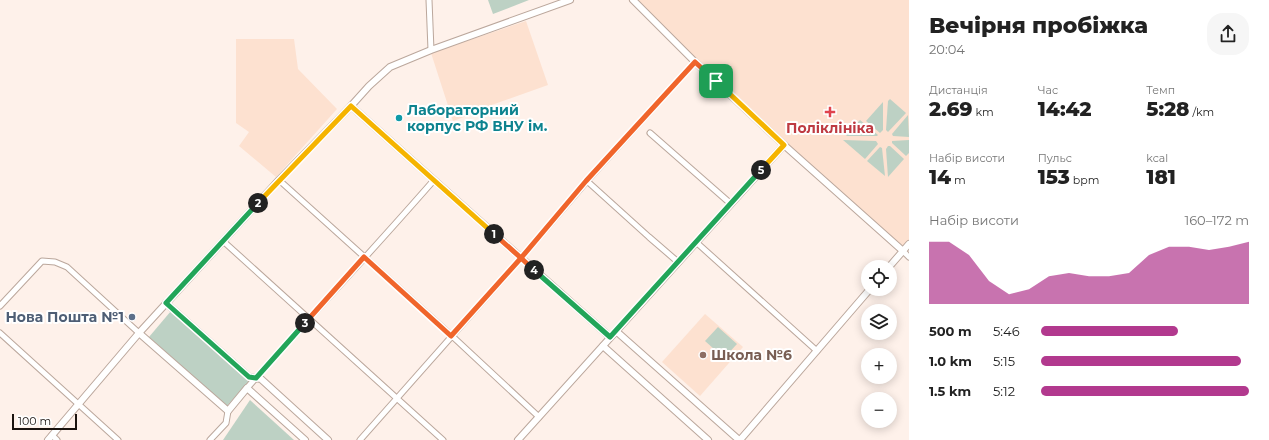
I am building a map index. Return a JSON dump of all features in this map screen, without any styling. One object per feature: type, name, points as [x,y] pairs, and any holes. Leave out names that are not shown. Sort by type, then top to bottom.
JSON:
[{"type":"street","points":[[429,0],[431,50]]},
{"type":"street","points":[[52,438],[78,404],[166,303],[279,180],[369,86],[390,67],[431,50],[570,0]]},
{"type":"street","points":[[633,0],[695,62],[784,145],[909,257]]},
{"type":"street","points":[[360,440],[521,258],[586,181],[695,62]]},
{"type":"street","points":[[351,106],[610,337]]},
{"type":"street","points":[[650,132],[730,204]]},
{"type":"street","points":[[518,440],[784,145]]},
{"type":"street","points":[[279,180],[538,417]]},
{"type":"street","points":[[210,440],[226,423],[228,411],[247,388],[364,257],[392,229],[434,180]]},
{"type":"street","points":[[586,181],[678,262]]},
{"type":"street","points":[[223,241],[443,440]]},
{"type":"street","points":[[696,242],[817,351]]},
{"type":"street","points":[[895,260],[909,244]]},
{"type":"street","points":[[0,306],[42,261],[55,262],[67,268],[228,411]]},
{"type":"street","points":[[616,331],[739,440],[864,296]]},
{"type":"street","points":[[166,303],[249,377],[261,379],[328,440]]},
{"type":"street","points":[[0,333],[118,440]]},
{"type":"street","points":[[603,346],[708,440]]},
{"type":"street","points":[[247,388],[305,440]]},
{"type":"shaded area","name":"Поліклініка","points":[[635,0],[909,0],[909,241],[902,249],[774,134]]},
{"type":"shaded area","points":[[526,21],[548,85],[486,107],[486,109],[453,121],[431,53]]},
{"type":"shaded area","points":[[236,39],[294,39],[298,69],[337,109],[276,177],[239,146],[249,132],[236,123]]},
{"type":"shaded area","name":"Школа №6","points":[[705,314],[743,347],[700,396],[662,362]]},
{"type":"green space","points":[[488,0],[529,0],[493,14]]},
{"type":"green space","points":[[890,99],[906,113],[888,132],[886,130],[888,101]]},
{"type":"green space","points":[[883,102],[883,130],[880,133],[866,121]]},
{"type":"green space","points":[[908,115],[909,137],[893,136],[892,134]]},
{"type":"green space","points":[[860,120],[878,135],[847,136],[846,135]]},
{"type":"green space","points":[[843,140],[876,141],[878,144],[865,159]]},
{"type":"green space","points":[[909,140],[909,153],[906,156],[892,143],[892,141]]},
{"type":"green space","points":[[890,146],[904,159],[888,177],[886,149]]},
{"type":"green space","points":[[880,147],[882,148],[885,176],[867,161]]},
{"type":"green space","points":[[171,311],[250,380],[227,406],[149,337]]},
{"type":"green space","points":[[718,327],[737,344],[724,358],[705,341]]},
{"type":"green space","points":[[250,400],[294,440],[223,440]]},
{"type":"place","name":"Поліклініка","points":[[830,112]]},
{"type":"place","name":"Лабораторний корпус РФ ВНУ ім.","points":[[399,118]]},
{"type":"place","name":"Нова Пошта №1","points":[[132,317]]},
{"type":"place","name":"Школа №6","points":[[703,355]]},
{"type":"route","points":[[716,81],[695,62],[586,181],[521,258],[351,106],[277,182],[166,303],[249,377],[256,378],[364,257],[451,336],[521,258],[610,337],[784,145],[716,81]]}]
